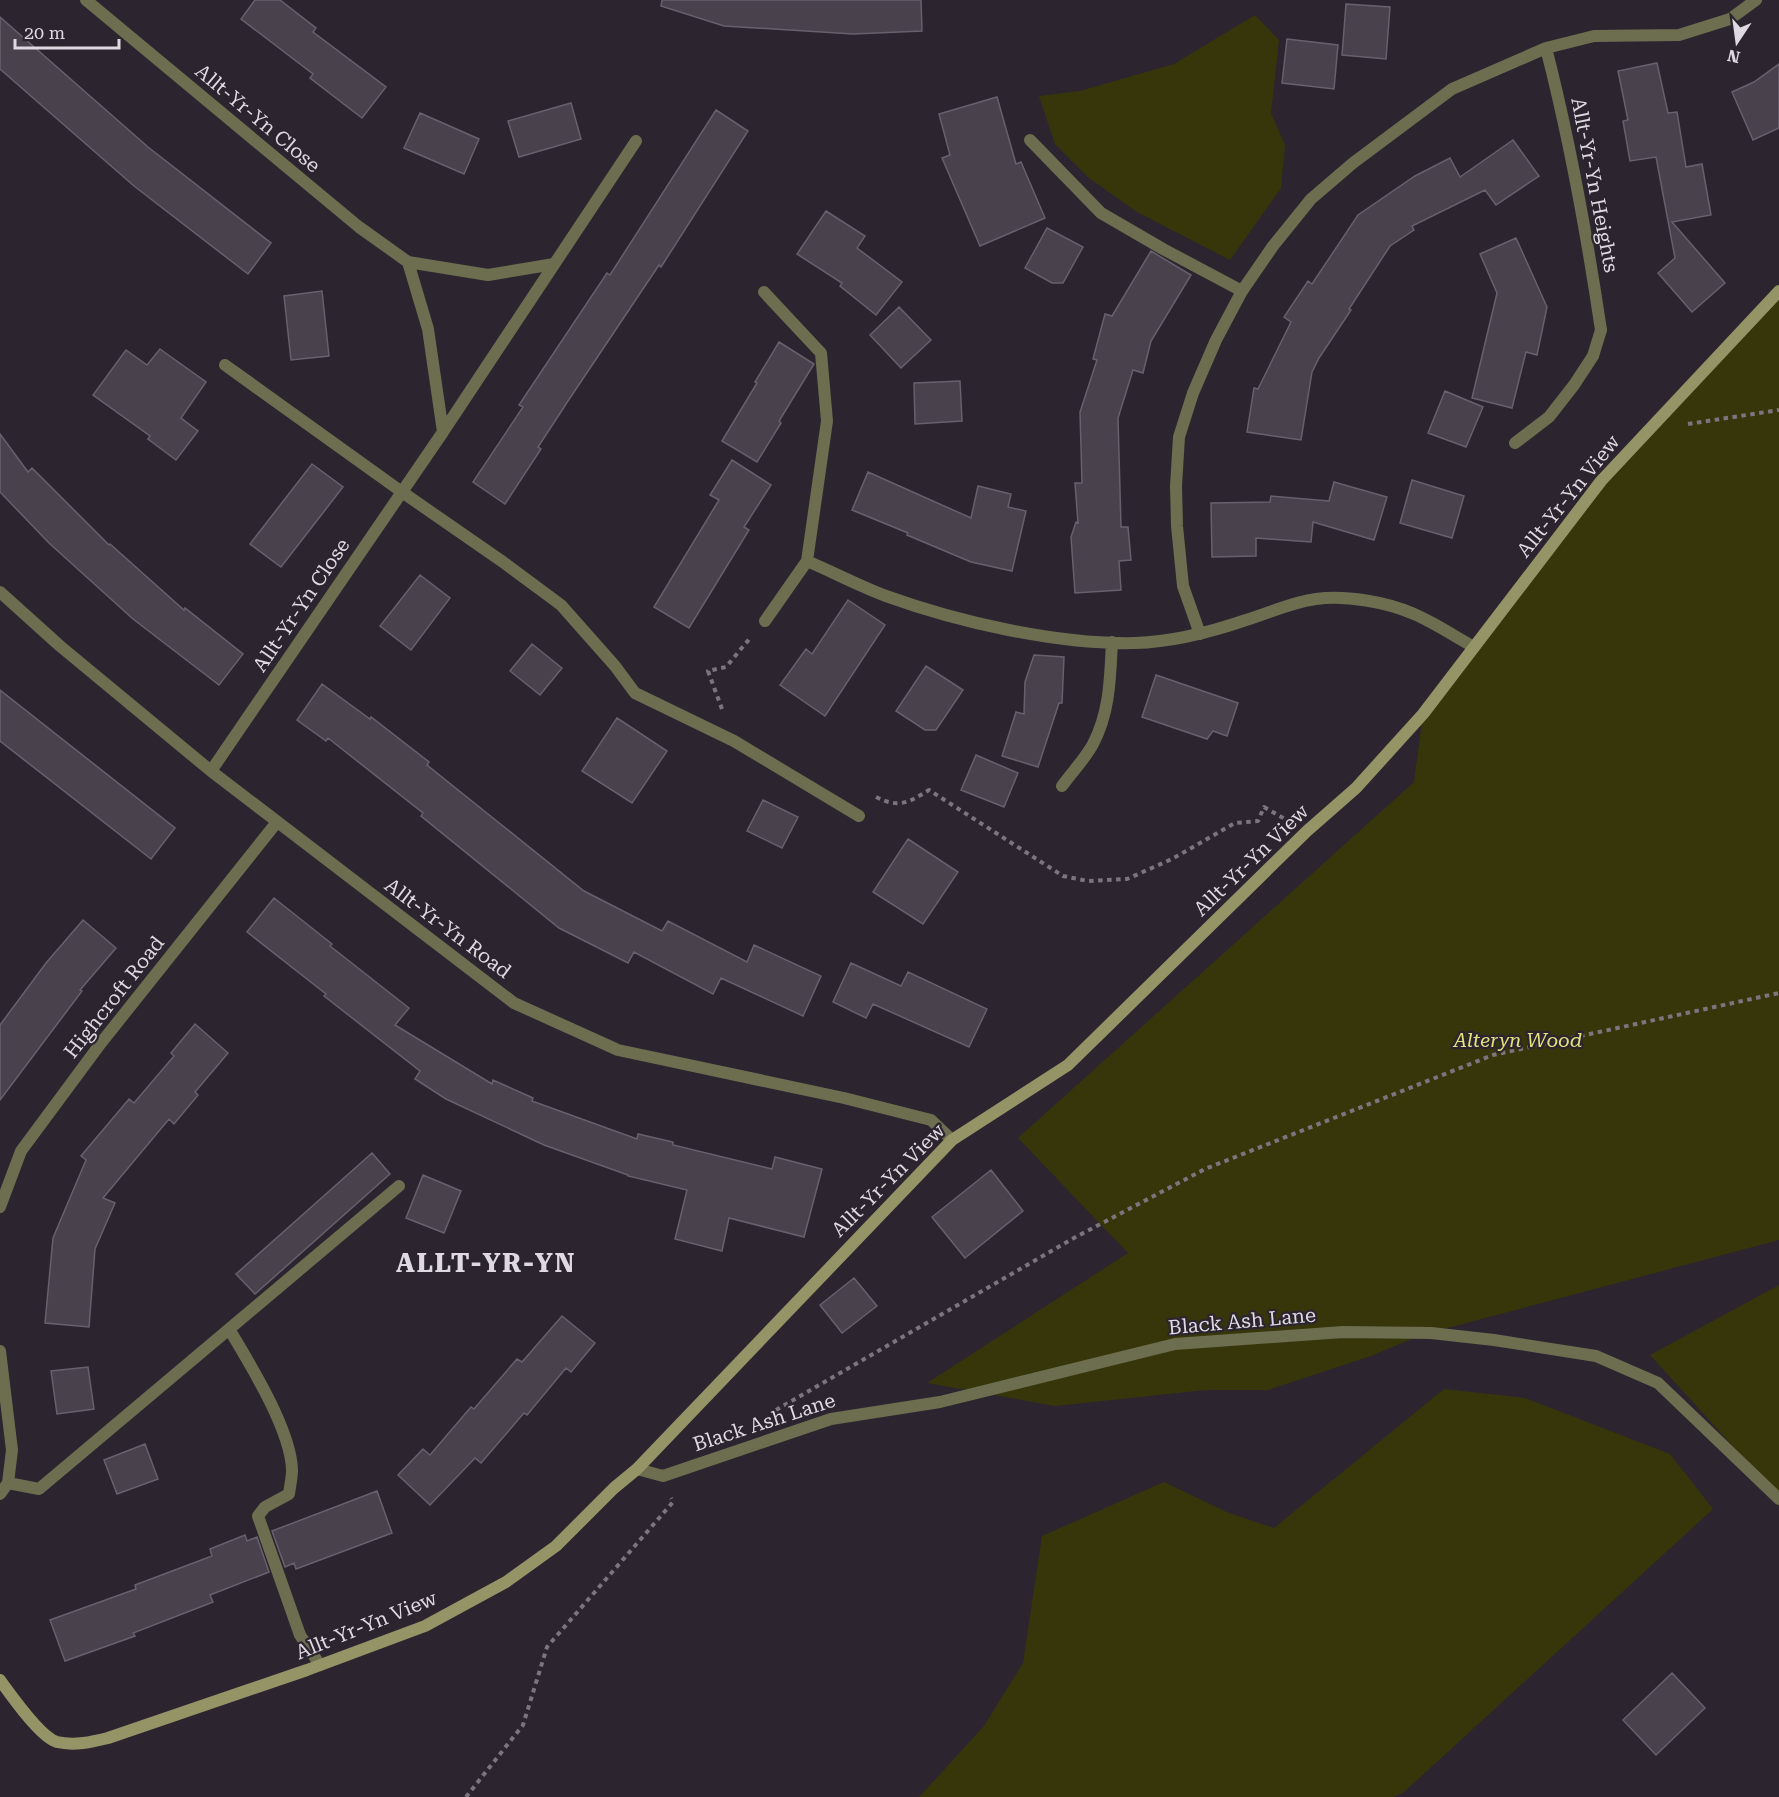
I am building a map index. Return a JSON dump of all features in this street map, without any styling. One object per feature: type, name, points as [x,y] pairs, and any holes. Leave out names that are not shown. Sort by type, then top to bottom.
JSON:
[{"type":"street","name":"Allt-Yr-Yn Close","points":[[86,0],[359,227],[408,262],[488,275],[554,264]]},
{"type":"street","points":[[1200,634],[1183,586],[1176,486],[1179,437],[1193,393],[1216,340],[1242,291],[1273,246],[1311,200],[1353,163],[1452,89],[1546,48],[1594,36],[1679,35],[1730,18],[1756,0]]},
{"type":"street","name":"Allt-Yr-Yn Heights","points":[[1515,443],[1549,417],[1574,385],[1593,356],[1601,330],[1590,257],[1564,120],[1546,48]]},
{"type":"street","points":[[1030,140],[1101,213],[1162,249],[1242,291]]},
{"type":"street","name":"Allt-Yr-Yn Close","points":[[211,771],[444,432],[636,141]]},
{"type":"street","points":[[408,262],[428,329],[444,432]]},
{"type":"street","name":"Allt-Yr-Yn View","points":[[0,1680],[27,1717],[55,1742],[81,1744],[108,1738],[425,1626],[506,1581],[556,1546],[614,1488],[637,1469],[952,1140],[1068,1065],[1307,831],[1356,788],[1423,714],[1601,481],[1779,291]]},
{"type":"street","points":[[764,292],[821,353],[827,421],[807,561],[765,621]]},
{"type":"street","points":[[225,365],[561,604],[615,666],[635,693],[735,741],[860,816]]},
{"type":"street","points":[[807,561],[884,595],[950,616],[1074,640],[1137,643],[1200,634],[1316,599],[1364,600],[1413,614],[1474,647]]},
{"type":"street","name":"Allt-Yr-Yn Road","points":[[0,592],[60,646],[211,771],[514,1003],[618,1050],[844,1098],[931,1120],[952,1140]]},
{"type":"street","points":[[1062,786],[1093,746],[1103,722],[1110,694],[1112,642]]},
{"type":"street","name":"Highcroft Road","points":[[0,1205],[21,1151],[101,1043],[277,822]]},
{"type":"street","points":[[8,1483],[39,1489],[399,1186]]},
{"type":"street","points":[[229,1329],[254,1370],[286,1438],[292,1470],[289,1494],[265,1507],[258,1516],[300,1635],[320,1665]]},
{"type":"street","name":"Black Ash Lane","points":[[663,1476],[831,1419],[940,1402],[1175,1344],[1344,1332],[1431,1333],[1596,1356],[1658,1383],[1779,1499]]},
{"type":"street","points":[[0,1351],[12,1450],[8,1483],[0,1494]]},
{"type":"street","points":[[637,1469],[663,1476]]},
{"type":"path","points":[[1650,429],[1779,410]]},
{"type":"path","points":[[735,741],[708,671],[726,667],[765,621]]},
{"type":"path","points":[[875,796],[884,801],[907,803],[929,790],[1063,876],[1088,881],[1127,879],[1172,859],[1235,823],[1258,821],[1264,807],[1307,831]]},
{"type":"path","points":[[776,1411],[1072,1239],[1205,1169],[1493,1055],[1779,993]]},
{"type":"path","points":[[466,1797],[523,1725],[547,1647],[673,1502],[663,1476]]},
{"type":"green space","points":[[1255,15],[1279,40],[1271,113],[1285,145],[1281,188],[1230,260],[1137,212],[1089,178],[1055,144],[1039,96],[1080,91],[1174,64]]},
{"type":"green space","name":"Alteryn Wood","points":[[1779,291],[1779,1240],[1421,1335],[1371,1356],[1268,1390],[1206,1390],[1055,1406],[927,1383],[1128,1253],[1018,1138],[1414,782],[1423,714],[1601,481]]},
{"type":"green space","points":[[1779,1285],[1779,1497],[1650,1355]]},
{"type":"green space","points":[[1444,1389],[1525,1398],[1670,1454],[1713,1509],[1403,1793],[1393,1797],[919,1797],[984,1726],[1023,1663],[1042,1536],[1164,1482],[1229,1513],[1274,1528]]},
{"type":"building","points":[[255,0],[280,0],[316,28],[313,32],[386,87],[362,118],[310,78],[313,74],[241,19]]},
{"type":"building","points":[[662,0],[921,0],[922,31],[853,34],[724,26],[661,6]]},
{"type":"building","points":[[1346,4],[1390,7],[1386,59],[1342,55]]},
{"type":"building","points":[[0,17],[148,147],[271,243],[248,274],[134,186],[0,69]]},
{"type":"building","points":[[1287,39],[1338,45],[1334,89],[1282,83]]},
{"type":"building","points":[[1657,63],[1668,113],[1677,112],[1686,167],[1702,164],[1711,215],[1672,222],[1725,283],[1692,312],[1658,273],[1675,258],[1656,157],[1630,161],[1623,121],[1628,120],[1618,71]]},
{"type":"building","points":[[1779,64],[1779,128],[1753,140],[1732,92],[1754,82]]},
{"type":"building","points":[[997,97],[1016,164],[1021,162],[1045,218],[980,246],[942,158],[950,155],[939,114]]},
{"type":"building","points":[[571,103],[581,139],[519,157],[508,121]]},
{"type":"building","points":[[716,110],[748,131],[661,267],[659,265],[538,447],[541,449],[505,504],[473,482],[523,407],[519,405],[607,273],[610,275]]},
{"type":"building","points":[[420,113],[479,139],[464,174],[404,148]]},
{"type":"building","points":[[1513,140],[1539,176],[1496,205],[1485,190],[1412,226],[1414,230],[1390,246],[1312,372],[1301,440],[1247,432],[1254,388],[1258,389],[1291,322],[1284,317],[1308,281],[1312,284],[1358,215],[1415,176],[1450,158],[1460,177]]},
{"type":"building","points":[[826,211],[865,236],[857,248],[902,282],[876,315],[840,286],[842,283],[797,254]]},
{"type":"building","points":[[1047,228],[1083,247],[1063,283],[1052,283],[1025,268]]},
{"type":"building","points":[[1516,238],[1547,307],[1537,355],[1526,352],[1512,408],[1472,398],[1497,293],[1480,254]]},
{"type":"building","points":[[1151,251],[1191,275],[1151,341],[1143,373],[1133,370],[1118,418],[1121,527],[1128,527],[1131,560],[1119,561],[1121,590],[1075,593],[1071,537],[1076,522],[1078,523],[1075,483],[1082,483],[1080,412],[1097,360],[1093,359],[1105,314],[1112,316]]},
{"type":"building","points":[[322,291],[329,356],[291,360],[284,296]]},
{"type":"building","points":[[899,307],[931,340],[901,368],[870,335]]},
{"type":"building","points":[[779,342],[814,364],[757,462],[722,441]]},
{"type":"building","points":[[160,349],[206,382],[181,418],[198,431],[176,460],[148,439],[150,436],[93,395],[126,350],[147,365]]},
{"type":"building","points":[[960,381],[962,421],[915,424],[914,383]]},
{"type":"building","points":[[1445,391],[1483,407],[1466,447],[1428,433]]},
{"type":"building","points":[[0,434],[28,472],[32,468],[109,545],[184,610],[185,608],[243,654],[219,685],[133,619],[49,543],[0,492]]},
{"type":"building","points":[[732,460],[771,485],[744,527],[749,530],[689,628],[654,607],[719,500],[710,495]]},
{"type":"building","points":[[312,464],[343,487],[281,567],[250,544]]},
{"type":"building","points":[[868,472],[971,518],[978,486],[1011,494],[1008,507],[1026,511],[1012,571],[971,562],[852,510]]},
{"type":"building","points":[[1412,480],[1464,496],[1452,538],[1400,523]]},
{"type":"building","points":[[1334,482],[1387,497],[1374,540],[1313,522],[1311,542],[1256,538],[1256,556],[1212,557],[1211,503],[1270,502],[1271,496],[1329,501]]},
{"type":"building","points":[[420,575],[450,598],[411,650],[380,626]]},
{"type":"building","points":[[848,600],[885,625],[825,716],[780,685],[806,649],[812,654]]},
{"type":"building","points":[[532,644],[562,668],[540,695],[510,671]]},
{"type":"building","points":[[1034,655],[1064,657],[1062,703],[1059,703],[1038,767],[1002,756],[1016,712],[1024,714],[1025,682]]},
{"type":"building","points":[[926,666],[963,690],[936,730],[925,730],[896,711]]},
{"type":"building","points":[[1156,675],[1238,703],[1227,736],[1213,731],[1207,739],[1142,717]]},
{"type":"building","points":[[322,684],[370,719],[371,717],[429,762],[427,765],[584,891],[662,931],[668,921],[747,962],[754,945],[821,976],[803,1016],[721,978],[713,994],[634,952],[628,963],[559,928],[421,816],[423,813],[328,738],[326,741],[297,720]]},
{"type":"building","points":[[0,690],[175,828],[151,859],[0,741]]},
{"type":"building","points":[[617,718],[667,751],[632,803],[582,771]]},
{"type":"building","points":[[976,755],[1018,773],[1004,807],[961,790]]},
{"type":"building","points":[[763,800],[798,817],[782,848],[747,831]]},
{"type":"building","points":[[908,839],[958,872],[923,924],[873,892]]},
{"type":"building","points":[[274,898],[332,944],[330,946],[409,1008],[395,1025],[492,1084],[493,1080],[533,1098],[532,1101],[637,1139],[638,1134],[772,1169],[775,1157],[822,1169],[804,1237],[729,1218],[722,1251],[675,1239],[687,1190],[628,1176],[544,1145],[446,1099],[415,1079],[420,1071],[247,932]]},
{"type":"building","points":[[83,920],[116,948],[80,990],[82,991],[0,1100],[0,1025],[46,963]]},
{"type":"building","points":[[851,963],[901,986],[908,972],[987,1009],[969,1047],[873,1004],[866,1018],[833,1002]]},
{"type":"building","points":[[195,1024],[228,1053],[195,1092],[198,1095],[174,1124],[169,1119],[103,1198],[115,1203],[95,1249],[89,1327],[45,1323],[53,1238],[86,1160],[81,1156],[129,1099],[134,1103],[174,1056],[171,1053]]},
{"type":"building","points":[[372,1153],[390,1174],[255,1294],[236,1274]]},
{"type":"building","points":[[991,1170],[1023,1211],[965,1258],[932,1217]]},
{"type":"building","points":[[423,1175],[461,1191],[444,1233],[406,1218]]},
{"type":"building","points":[[854,1278],[877,1306],[842,1333],[820,1305]]},
{"type":"building","points":[[562,1316],[595,1343],[571,1372],[566,1368],[527,1415],[524,1413],[481,1463],[475,1458],[430,1505],[398,1475],[423,1449],[430,1455],[471,1407],[474,1409],[517,1359],[522,1362]]},
{"type":"building","points":[[88,1367],[94,1409],[57,1414],[51,1371]]},
{"type":"building","points":[[145,1444],[158,1479],[117,1494],[104,1460]]},
{"type":"building","points":[[377,1491],[392,1533],[296,1569],[294,1563],[285,1567],[272,1531]]},
{"type":"building","points":[[245,1535],[247,1541],[257,1537],[269,1572],[210,1595],[213,1602],[133,1633],[135,1636],[65,1661],[50,1620],[136,1589],[135,1585],[212,1556],[210,1549]]},
{"type":"building","points":[[1672,1673],[1705,1708],[1656,1755],[1623,1720]]},
{"type":"district","name":"ALLT-YR-YN","points":[[486,1263]]}]
